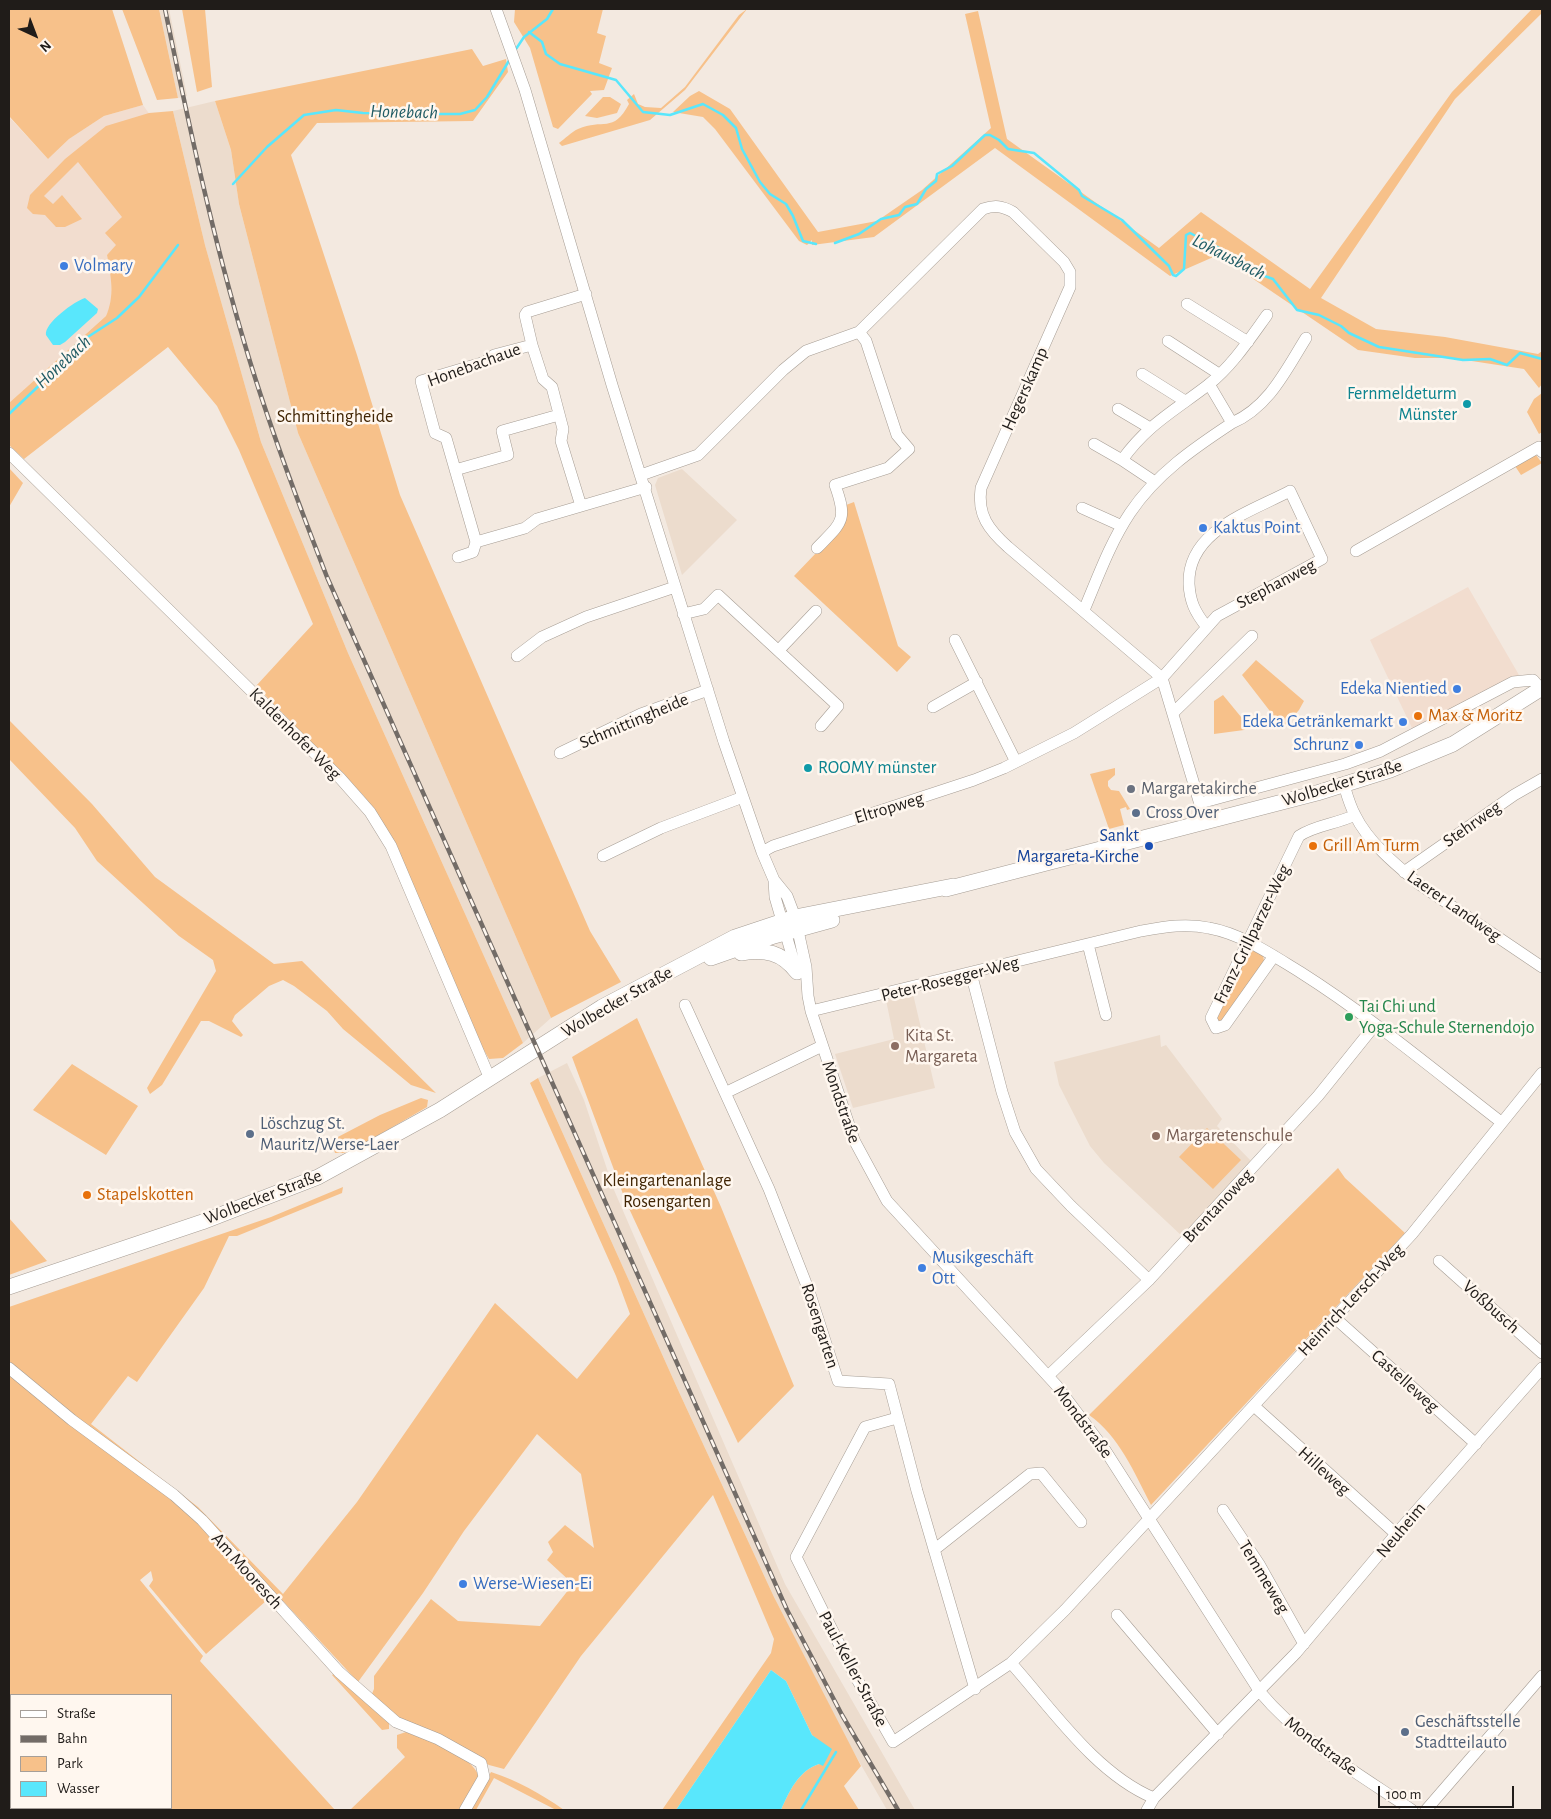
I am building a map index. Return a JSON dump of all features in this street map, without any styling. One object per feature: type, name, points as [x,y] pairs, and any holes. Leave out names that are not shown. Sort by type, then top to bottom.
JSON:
[{"type":"main road","name":"Wolbecker Straße","points":[[9,1287],[202,1222],[318,1177],[373,1148],[490,1079],[602,1008],[735,937],[954,886],[1344,785],[1424,757],[1453,744],[1542,688]]},
{"type":"main road","name":"Wolbecker Straße","points":[[682,964],[720,956],[790,925]]},
{"type":"main road","points":[[720,956],[750,951],[771,952],[786,959],[797,972]]},
{"type":"street","name":"Schmittingheide","points":[[496,9],[516,62],[683,614],[762,852],[774,880],[787,896],[790,925]]},
{"type":"street","name":"Hegerskamp","points":[[641,474],[698,454],[783,370],[806,351],[859,332],[983,209],[993,206],[1003,207],[1013,212],[1064,262],[1070,272],[1070,287],[981,488],[980,507],[986,524],[995,534],[1162,678],[1174,712],[1205,822]]},
{"type":"street","name":"Honebachaue","points":[[581,506],[561,441],[563,429],[552,387],[543,379],[525,315],[527,312],[586,294]]},
{"type":"street","points":[[1188,304],[1248,342]]},
{"type":"street","points":[[1122,460],[1137,439],[1209,384],[1219,374],[1248,342],[1267,315]]},
{"type":"street","points":[[824,490],[888,468],[909,449],[897,435],[866,341],[859,332]]},
{"type":"street","points":[[1084,610],[1122,526],[1155,482],[1189,451],[1232,423],[1246,417],[1267,400],[1306,338]]},
{"type":"street","points":[[1168,342],[1219,374]]},
{"type":"street","name":"Honebachaue","points":[[476,542],[446,438],[435,433],[420,381],[485,362],[494,355],[532,345]]},
{"type":"street","points":[[1142,374],[1185,401]]},
{"type":"street","points":[[1209,384],[1232,423]]},
{"type":"street","points":[[1118,409],[1150,428]]},
{"type":"street","points":[[455,470],[508,455],[502,431],[558,415]]},
{"type":"street","points":[[1094,444],[1155,482]]},
{"type":"street","points":[[1356,551],[1539,447],[1542,452]]},
{"type":"street","name":"Kaldenhofer Weg","points":[[9,452],[340,778],[370,812],[392,846],[490,1079]]},
{"type":"street","points":[[817,548],[836,528],[843,513],[835,486]]},
{"type":"street","points":[[458,557],[474,552],[476,542],[525,528],[536,519],[646,488]]},
{"type":"street","name":"Stephanweg","points":[[1162,678],[1206,626],[1217,616],[1322,559],[1290,491],[1216,531],[1198,550],[1189,571],[1190,598],[1195,613],[1206,626]]},
{"type":"street","points":[[1082,508],[1122,526]]},
{"type":"street","points":[[517,656],[542,637],[586,617],[675,587]]},
{"type":"street","points":[[683,614],[704,609],[718,595],[838,706],[822,726]]},
{"type":"street","points":[[779,650],[816,611]]},
{"type":"street","points":[[1174,712],[1252,636]]},
{"type":"street","points":[[955,640],[1016,762]]},
{"type":"street","name":"Eltropweg","points":[[762,852],[782,843],[948,790],[1016,762],[1074,733],[1162,678]]},
{"type":"street","name":"Wolbecker Straße","points":[[1200,803],[1345,764],[1381,752],[1513,682],[1533,680],[1542,688]]},
{"type":"street","points":[[933,707],[977,682]]},
{"type":"street","name":"Schmittingheide","points":[[560,753],[641,714],[708,690]]},
{"type":"street","name":"Stehrweg","points":[[1404,872],[1514,795],[1542,779]]},
{"type":"street","name":"Laerer Landweg","points":[[1344,785],[1355,815],[1377,844],[1404,872],[1542,967]]},
{"type":"street","points":[[603,856],[661,828],[743,797]]},
{"type":"street","name":"Franz-Grillparzer-Weg","points":[[1274,956],[1225,1025],[1216,1028],[1211,1018],[1299,836],[1306,832],[1339,823],[1355,815]]},
{"type":"street","name":"Peter-Rosegger-Weg","points":[[811,1011],[1176,924],[1211,928],[1249,942],[1345,1001],[1501,1122]]},
{"type":"street","name":"Mondstraße","points":[[790,925],[797,972],[808,996]]},
{"type":"street","name":"Mondstraße","points":[[790,925],[806,968],[811,1011],[854,1140],[887,1201],[1048,1376],[1105,1450],[1260,1692],[1275,1710],[1300,1732],[1412,1810]]},
{"type":"street","points":[[1088,944],[1106,1015]]},
{"type":"street","points":[[971,973],[1002,1092],[1016,1132],[1036,1169],[1071,1206],[1149,1280]]},
{"type":"street","name":"Rosengarten","points":[[686,1005],[727,1092],[769,1189],[809,1291],[838,1382],[889,1384],[934,1550],[975,1689]]},
{"type":"street","name":"Brentanoweg","points":[[1048,1376],[1149,1280],[1318,1096],[1375,1025]]},
{"type":"street","points":[[727,1092],[822,1046]]},
{"type":"street","name":"Heinrich-Lersch-Weg","points":[[1149,1518],[1412,1234],[1542,1073]]},
{"type":"street","name":"Voßbusch","points":[[1439,1261],[1542,1353]]},
{"type":"street","name":"Castelleweg","points":[[1335,1318],[1476,1444]]},
{"type":"street","name":"Am Mooresch","points":[[9,1368],[72,1420],[174,1495],[202,1520],[339,1672],[396,1722],[467,1754],[481,1763],[484,1777],[465,1810]]},
{"type":"street","name":"Neuheim","points":[[1147,1810],[1154,1798],[1260,1692],[1304,1644],[1396,1534],[1542,1368]]},
{"type":"street","name":"Hilleweg","points":[[1254,1406],[1396,1534]]},
{"type":"street","name":"Paul-Keller-Straße","points":[[897,1418],[865,1427],[796,1558],[854,1674],[893,1742],[975,1689],[1011,1663],[1065,1610],[1149,1518]]},
{"type":"street","points":[[934,1550],[1030,1474],[1041,1473],[1081,1522]]},
{"type":"street","name":"Temmeweg","points":[[1223,1510],[1259,1564],[1304,1644]]},
{"type":"street","points":[[1117,1615],[1218,1734]]},
{"type":"street","points":[[1011,1663],[1098,1761],[1136,1790],[1154,1798]]},
{"type":"street","points":[[1426,1810],[1542,1676]]},
{"type":"shaded area","points":[[159,9],[169,9],[187,96],[178,98]]},
{"type":"shaded area","points":[[215,101],[231,150],[239,204],[298,433],[551,1018],[523,1043],[348,653],[261,442],[205,245],[173,111]]},
{"type":"shaded area","points":[[143,105],[155,122],[134,230],[107,255],[111,275],[111,304],[106,316],[9,403],[9,117],[48,159],[69,139],[104,116]]},
{"type":"shaded area","points":[[682,469],[737,520],[682,575],[655,485],[658,478]]},
{"type":"shaded area","points":[[1468,587],[1519,675],[1412,728],[1370,640]]},
{"type":"shaded area","name":"Kita St. Margareta","points":[[913,994],[935,1088],[853,1108],[835,1054],[894,1039],[886,1000]]},
{"type":"shaded area","name":"Margaretenschule","points":[[1160,1035],[1161,1047],[1166,1045],[1222,1119],[1217,1126],[1252,1162],[1183,1237],[1104,1163],[1090,1146],[1059,1085],[1054,1062]]},
{"type":"shaded area","points":[[567,1063],[584,1100],[614,1190],[785,1584],[915,1810],[887,1810],[846,1739],[774,1597],[679,1392],[538,1078]]},
{"type":"green space","points":[[9,9],[112,9],[143,105],[104,116],[69,139],[48,159],[9,116]]},
{"type":"green space","points":[[122,9],[159,9],[178,98],[157,100]]},
{"type":"green space","points":[[182,9],[205,9],[212,87],[197,92]]},
{"type":"green space","points":[[515,9],[603,9],[597,33],[606,36],[599,63],[612,68],[604,90],[590,91],[592,94],[558,129],[553,127],[530,48],[514,22]]},
{"type":"green space","points":[[747,9],[685,90],[650,120],[562,146],[559,143],[578,129],[607,124],[618,119],[629,104],[627,100],[634,94],[638,104],[645,107],[661,108],[685,87],[739,15]]},
{"type":"green space","points":[[1532,9],[1542,9],[1542,13],[1455,99],[1321,298],[1376,329],[1445,337],[1538,354],[1542,351],[1542,384],[1539,388],[1524,369],[1452,358],[1415,358],[1358,350],[1218,255],[1170,276],[995,148],[874,237],[812,245],[812,240],[807,245],[799,241],[715,129],[703,117],[673,112],[690,96],[699,91],[730,109],[818,232],[877,221],[922,190],[991,128],[965,14],[978,11],[1007,139],[1159,248],[1201,212],[1310,289],[1452,92]]},
{"type":"green space","name":"Schmittingheide","points":[[472,49],[483,66],[506,59],[508,72],[473,121],[317,123],[291,155],[357,355],[400,495],[590,931],[621,982],[551,1018],[298,433],[239,204],[231,150],[215,101]]},
{"type":"green space","points":[[603,97],[610,97],[621,104],[617,113],[597,118],[585,116]]},
{"type":"green space","points":[[173,111],[205,245],[261,442],[348,653],[523,1043],[503,1058],[489,1059],[482,1047],[382,822],[363,795],[256,686],[313,624],[239,450],[217,406],[168,347],[24,459],[9,445],[9,403],[106,316],[111,301],[111,279],[107,255],[116,245],[105,233],[122,217],[78,162],[44,196],[53,204],[62,195],[82,219],[65,227],[56,227],[45,215],[33,214],[27,208],[30,195],[65,159],[106,126],[149,113]]},
{"type":"green space","points":[[1542,393],[1542,432],[1539,434],[1527,412],[1534,399]]},
{"type":"green space","points":[[1536,455],[1542,463],[1521,475],[1515,466]]},
{"type":"green space","points":[[9,468],[23,483],[9,507]]},
{"type":"green space","points":[[854,502],[898,646],[911,657],[897,672],[794,576],[838,530],[846,505]]},
{"type":"green space","points":[[1256,660],[1304,701],[1299,710],[1283,728],[1242,675]]},
{"type":"green space","points":[[1223,695],[1246,723],[1247,727],[1244,730],[1214,734],[1214,701]]},
{"type":"green space","points":[[9,720],[92,804],[155,877],[274,964],[302,961],[436,1093],[411,1085],[343,1029],[327,1011],[283,980],[269,986],[235,1015],[232,1021],[243,1035],[241,1037],[209,1021],[201,1021],[162,1085],[150,1094],[147,1088],[216,971],[213,960],[179,936],[97,861],[75,828],[9,759]]},
{"type":"green space","points":[[1115,768],[1115,775],[1108,781],[1108,786],[1111,790],[1119,791],[1130,809],[1127,810],[1126,807],[1120,809],[1124,825],[1109,829],[1090,774]]},
{"type":"green space","points":[[1251,949],[1263,955],[1264,961],[1221,1023],[1216,1020],[1239,973],[1237,972],[1247,951]]},
{"type":"green space","name":"Kleingartenanlage Rosengarten","points":[[637,1018],[721,1207],[794,1386],[738,1443],[626,1202],[572,1057]]},
{"type":"green space","points":[[72,1064],[138,1106],[106,1155],[33,1110]]},
{"type":"green space","points":[[538,1078],[679,1392],[774,1597],[861,1766],[844,1786],[859,1810],[781,1810],[795,1783],[805,1772],[819,1764],[820,1742],[812,1735],[786,1681],[771,1670],[676,1810],[662,1810],[771,1653],[774,1639],[713,1495],[581,1656],[504,1769],[489,1765],[468,1752],[401,1721],[371,1696],[374,1689],[374,1676],[431,1599],[458,1621],[540,1626],[573,1584],[547,1560],[553,1552],[548,1542],[565,1525],[594,1548],[581,1474],[537,1434],[464,1531],[423,1593],[358,1682],[283,1601],[275,1611],[266,1601],[206,1654],[149,1586],[153,1580],[151,1571],[140,1580],[203,1656],[200,1661],[335,1810],[9,1810],[9,1307],[271,1217],[343,1187],[342,1193],[237,1236],[229,1236],[204,1288],[137,1382],[128,1376],[91,1424],[198,1507],[283,1594],[357,1502],[495,1303],[577,1379],[630,1314],[616,1276],[530,1083]]},
{"type":"green space","points":[[421,1098],[428,1100],[427,1107],[348,1153],[335,1153],[334,1139],[380,1115]]},
{"type":"green space","points":[[1207,1128],[1241,1160],[1213,1189],[1179,1157]]},
{"type":"green space","points":[[1338,1168],[1345,1178],[1405,1233],[1151,1505],[1125,1455],[1109,1433],[1089,1415]]},
{"type":"green space","points":[[9,1218],[47,1261],[9,1275]]},
{"type":"green space","points":[[336,1672],[389,1722],[389,1729],[382,1730],[332,1675]]},
{"type":"green space","points":[[406,1732],[448,1749],[475,1769],[479,1777],[460,1810],[350,1810],[405,1757],[397,1748],[397,1735]]},
{"type":"green space","points":[[491,1772],[529,1788],[564,1810],[556,1810],[494,1778],[476,1810],[470,1810]]},
{"type":"water","points":[[85,298],[98,309],[97,313],[65,342],[60,345],[53,345],[46,335],[50,325],[74,303]]},
{"type":"water","points":[[771,1670],[786,1681],[812,1735],[832,1749],[823,1766],[819,1764],[812,1767],[800,1777],[791,1789],[781,1810],[676,1810]]},
{"type":"waterway","name":"Honebach","points":[[514,52],[524,37],[547,19],[553,9]]},
{"type":"waterway","name":"Lohausbach","points":[[529,32],[542,42],[546,54],[560,64],[616,80],[643,112],[670,115],[703,104],[723,115],[736,128],[742,149],[760,182],[770,194],[786,204],[803,241],[816,244]]},
{"type":"waterway","name":"Honebach","points":[[233,184],[267,147],[304,115],[336,110],[363,113],[422,114],[460,114],[475,110],[487,97],[510,59]]},
{"type":"waterway","name":"Lohausbach","points":[[835,243],[859,234],[881,219],[899,215],[905,207],[917,204],[926,189],[936,181],[937,174],[952,166],[985,135],[990,135],[999,140],[1008,149],[1034,153],[1079,190],[1082,196],[1122,220],[1169,266],[1173,275],[1176,276],[1184,269],[1186,235],[1190,233],[1241,259],[1256,273],[1273,279],[1297,310],[1319,315],[1341,326],[1349,333],[1379,347],[1463,360],[1490,359],[1507,365],[1520,353],[1542,359]]},
{"type":"waterway","name":"Honebach","points":[[9,414],[47,378],[77,344],[117,318],[139,297],[178,245]]},
{"type":"waterway","points":[[801,1810],[836,1752]]},
{"type":"railway","points":[[165,9],[201,177],[233,303],[273,432],[327,577],[787,1610],[842,1715],[898,1810]]},
{"type":"place","name":"Volmary","points":[[64,266]]},
{"type":"place","name":"Fernmeldeturm Münster","points":[[1467,404]]},
{"type":"place","name":"Kaktus Point","points":[[1203,528]]},
{"type":"place","name":"Edeka Nientied","points":[[1457,689]]},
{"type":"place","name":"Max & Moritz","points":[[1418,716]]},
{"type":"place","name":"Edeka Getränkemarkt","points":[[1403,722]]},
{"type":"place","name":"Schrunz","points":[[1359,745]]},
{"type":"place","name":"ROOMY münster","points":[[808,768]]},
{"type":"place","name":"Margaretakirche","points":[[1131,789]]},
{"type":"place","name":"Cross Over","points":[[1136,813]]},
{"type":"place","name":"Sankt Margareta-Kirche","points":[[1149,846]]},
{"type":"place","name":"Grill Am Turm","points":[[1313,846]]},
{"type":"place","name":"Tai Chi und Yoga-Schule Sternendojo","points":[[1349,1017]]},
{"type":"place","name":"Kita St. Margareta","points":[[895,1046]]},
{"type":"place","name":"Löschzug St. Mauritz/Werse-Laer","points":[[250,1134]]},
{"type":"place","name":"Margaretenschule","points":[[1156,1136]]},
{"type":"place","name":"Stapelskotten","points":[[87,1195]]},
{"type":"place","name":"Musikgeschäft Ott","points":[[922,1268]]},
{"type":"place","name":"Werse-Wiesen-Ei","points":[[463,1584]]},
{"type":"place","name":"Geschäftsstelle Stadtteilauto","points":[[1405,1732]]}]
